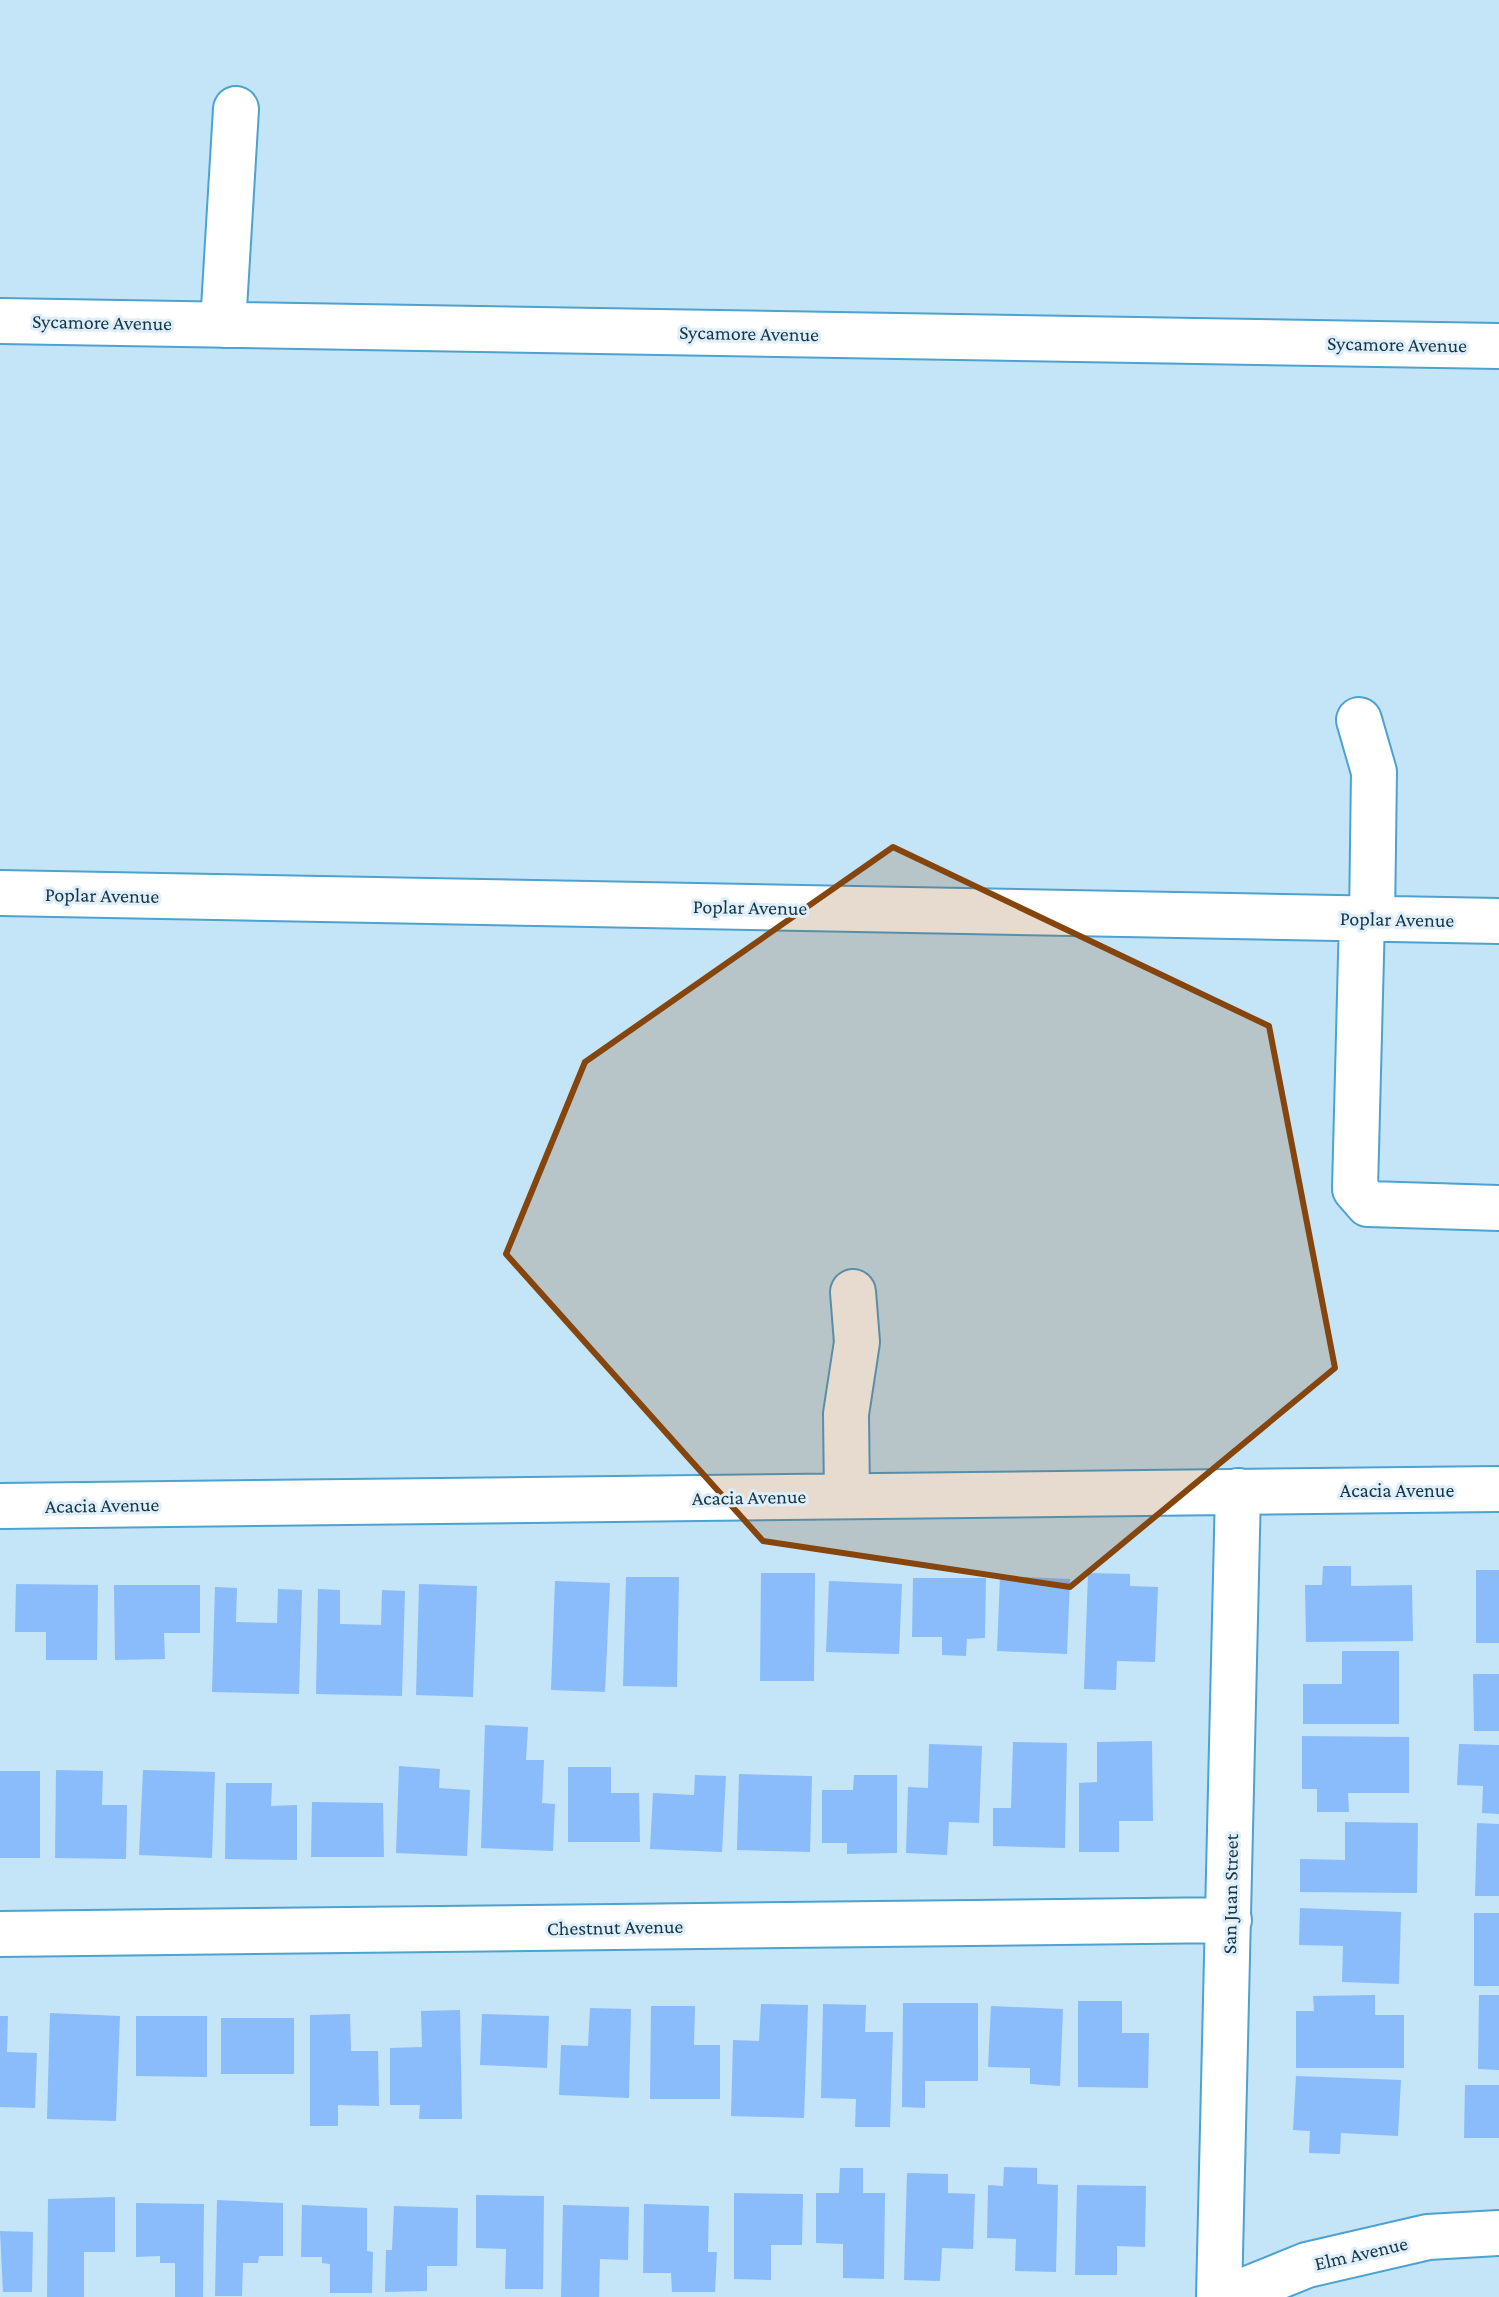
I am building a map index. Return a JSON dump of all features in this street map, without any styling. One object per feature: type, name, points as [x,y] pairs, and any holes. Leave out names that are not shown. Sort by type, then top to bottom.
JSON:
[{"type":"street","points":[[223,325],[236,109]]},
{"type":"street","name":"Sycamore Avenue","points":[[0,321],[1499,346]]},
{"type":"street","points":[[1359,720],[1374,772],[1355,1189],[1368,1204],[1499,1208]]},
{"type":"street","name":"Poplar Avenue","points":[[0,893],[1499,921]]},
{"type":"street","points":[[847,1496],[846,1414],[857,1342],[853,1292]]},
{"type":"street","name":"Acacia Avenue","points":[[0,1506],[1499,1489]]},
{"type":"street","name":"San Juan Street","points":[[1219,2297],[1238,1491]]},
{"type":"street","name":"Chestnut Avenue","points":[[0,1934],[1229,1920]]},
{"type":"street","name":"Elm Avenue","points":[[1228,2297],[1307,2265],[1428,2237],[1499,2233]]},
{"type":"highlighted area","points":[[893,847],[1269,1026],[1335,1368],[1070,1587],[763,1541],[506,1254],[585,1062]]},
{"type":"building","points":[[1323,1566],[1351,1566],[1351,1586],[1412,1585],[1413,1641],[1306,1642],[1305,1585],[1322,1585]]},
{"type":"building","points":[[1476,1570],[1499,1570],[1499,1643],[1476,1643]]},
{"type":"building","points":[[761,1573],[815,1573],[814,1681],[760,1681]]},
{"type":"building","points":[[1088,1573],[1130,1574],[1130,1586],[1158,1587],[1155,1662],[1117,1661],[1116,1690],[1084,1689]]},
{"type":"building","points":[[1000,1576],[1070,1579],[1067,1654],[997,1651]]},
{"type":"building","points":[[626,1577],[679,1577],[677,1687],[623,1686]]},
{"type":"building","points":[[913,1578],[986,1578],[985,1638],[967,1639],[966,1656],[942,1655],[942,1637],[912,1637]]},
{"type":"building","points":[[555,1581],[610,1583],[605,1692],[551,1690]]},
{"type":"building","points":[[829,1581],[902,1584],[899,1654],[826,1652]]},
{"type":"building","points":[[16,1584],[98,1585],[97,1660],[46,1660],[46,1632],[15,1632]]},
{"type":"building","points":[[419,1584],[477,1586],[473,1697],[416,1695]]},
{"type":"building","points":[[114,1585],[200,1585],[200,1633],[164,1633],[165,1659],[115,1660]]},
{"type":"building","points":[[215,1587],[237,1588],[236,1622],[277,1623],[278,1589],[302,1590],[299,1694],[212,1692]]},
{"type":"building","points":[[318,1589],[340,1590],[340,1624],[381,1625],[382,1590],[405,1591],[402,1696],[316,1694]]},
{"type":"building","points":[[1342,1651],[1399,1651],[1399,1724],[1303,1724],[1303,1684],[1342,1684]]},
{"type":"building","points":[[1473,1674],[1499,1674],[1499,1731],[1474,1731]]},
{"type":"building","points":[[485,1725],[528,1727],[526,1760],[544,1760],[542,1803],[555,1804],[553,1851],[481,1848]]},
{"type":"building","points":[[1302,1736],[1409,1737],[1409,1793],[1348,1793],[1349,1812],[1317,1812],[1317,1789],[1302,1789]]},
{"type":"building","points":[[1152,1741],[1153,1821],[1119,1821],[1119,1852],[1079,1852],[1079,1783],[1097,1782],[1097,1742]]},
{"type":"building","points":[[1013,1742],[1067,1743],[1065,1848],[993,1846],[993,1808],[1011,1808]]},
{"type":"building","points":[[929,1744],[982,1746],[979,1823],[949,1822],[947,1855],[906,1853],[908,1787],[928,1788]]},
{"type":"building","points":[[1459,1744],[1499,1745],[1499,1814],[1482,1813],[1483,1786],[1457,1785]]},
{"type":"building","points":[[399,1766],[440,1769],[439,1788],[470,1790],[467,1856],[396,1853]]},
{"type":"building","points":[[568,1767],[611,1767],[611,1793],[639,1793],[640,1842],[568,1842]]},
{"type":"building","points":[[56,1770],[103,1771],[102,1805],[127,1805],[126,1859],[55,1858]]},
{"type":"building","points":[[143,1770],[215,1772],[212,1858],[139,1855]]},
{"type":"building","points":[[0,1771],[40,1771],[40,1858],[0,1858]]},
{"type":"building","points":[[739,1774],[812,1776],[810,1852],[737,1850]]},
{"type":"building","points":[[695,1775],[726,1776],[722,1852],[650,1849],[653,1793],[694,1795]]},
{"type":"building","points":[[854,1775],[897,1775],[897,1853],[847,1854],[847,1843],[822,1843],[822,1790],[853,1790]]},
{"type":"building","points":[[226,1783],[272,1783],[271,1806],[297,1805],[297,1860],[225,1859]]},
{"type":"building","points":[[312,1802],[383,1803],[384,1857],[311,1857]]},
{"type":"building","points":[[1345,1822],[1418,1823],[1417,1893],[1300,1892],[1300,1859],[1345,1860]]},
{"type":"building","points":[[1477,1823],[1499,1824],[1499,1896],[1475,1896]]},
{"type":"building","points":[[1300,1908],[1401,1912],[1399,1984],[1342,1982],[1343,1946],[1299,1945]]},
{"type":"building","points":[[1474,1913],[1499,1913],[1499,1986],[1474,1986]]},
{"type":"building","points":[[1375,1995],[1375,2015],[1404,2015],[1404,2068],[1296,2068],[1296,2011],[1314,2011],[1313,1996]]},
{"type":"building","points":[[1479,1995],[1499,1995],[1499,2070],[1478,2069]]},
{"type":"building","points":[[1078,2001],[1122,2001],[1122,2033],[1149,2033],[1148,2088],[1078,2087]]},
{"type":"building","points":[[903,2003],[978,2003],[978,2081],[925,2081],[925,2108],[902,2107]]},
{"type":"building","points":[[761,2004],[808,2005],[804,2118],[731,2116],[733,2040],[759,2041]]},
{"type":"building","points":[[823,2004],[866,2005],[865,2032],[893,2032],[890,2127],[855,2127],[856,2099],[821,2098]]},
{"type":"building","points":[[651,2006],[695,2006],[694,2045],[720,2045],[720,2099],[650,2099]]},
{"type":"building","points":[[991,2006],[1063,2009],[1060,2086],[1030,2084],[1030,2068],[988,2067]]},
{"type":"building","points":[[590,2008],[631,2009],[629,2098],[559,2095],[561,2045],[588,2046]]},
{"type":"building","points":[[460,2010],[462,2119],[419,2119],[420,2105],[390,2105],[390,2048],[422,2047],[421,2011]]},
{"type":"building","points":[[50,2013],[120,2016],[116,2121],[47,2119]]},
{"type":"building","points":[[350,2014],[351,2051],[378,2051],[379,2106],[338,2105],[338,2126],[310,2126],[310,2015]]},
{"type":"building","points":[[482,2014],[549,2016],[547,2068],[480,2065]]},
{"type":"building","points":[[0,2016],[8,2016],[7,2052],[37,2053],[35,2108],[0,2107]]},
{"type":"building","points":[[136,2016],[207,2016],[207,2077],[136,2076]]},
{"type":"building","points":[[221,2018],[294,2018],[294,2074],[221,2074]]},
{"type":"building","points":[[1296,2076],[1401,2080],[1398,2136],[1341,2133],[1340,2154],[1309,2153],[1310,2131],[1293,2130]]},
{"type":"building","points":[[1465,2085],[1499,2085],[1499,2138],[1464,2138]]},
{"type":"building","points":[[1004,2167],[1037,2168],[1037,2184],[1058,2185],[1056,2272],[1015,2271],[1016,2239],[987,2238],[988,2185],[1003,2186]]},
{"type":"building","points":[[840,2168],[863,2168],[863,2193],[885,2193],[884,2279],[843,2278],[843,2244],[816,2243],[816,2193],[839,2193]]},
{"type":"building","points":[[907,2173],[948,2174],[948,2193],[975,2194],[973,2249],[942,2248],[940,2281],[904,2280]]},
{"type":"building","points":[[1077,2185],[1146,2186],[1145,2247],[1117,2246],[1117,2275],[1075,2275]]},
{"type":"building","points":[[734,2193],[803,2194],[802,2245],[771,2245],[771,2280],[734,2279]]},
{"type":"building","points":[[476,2195],[544,2196],[543,2289],[505,2289],[506,2249],[476,2248]]},
{"type":"building","points":[[115,2197],[115,2252],[84,2252],[84,2297],[47,2297],[48,2199]]},
{"type":"building","points":[[217,2200],[283,2203],[283,2256],[259,2256],[258,2263],[243,2263],[242,2296],[215,2296]]},
{"type":"building","points":[[136,2203],[204,2204],[203,2297],[175,2297],[175,2263],[160,2263],[160,2256],[136,2257]]},
{"type":"building","points":[[644,2204],[709,2206],[708,2252],[717,2252],[715,2292],[672,2292],[671,2273],[643,2273]]},
{"type":"building","points":[[302,2205],[367,2208],[367,2251],[373,2252],[372,2293],[330,2293],[330,2264],[322,2263],[322,2257],[301,2257]]},
{"type":"building","points":[[563,2205],[629,2207],[628,2260],[600,2259],[599,2297],[561,2297]]},
{"type":"building","points":[[394,2206],[458,2208],[457,2266],[427,2266],[427,2291],[385,2292],[386,2250],[392,2250]]},
{"type":"building","points":[[0,2231],[33,2232],[32,2292],[3,2292]]}]
